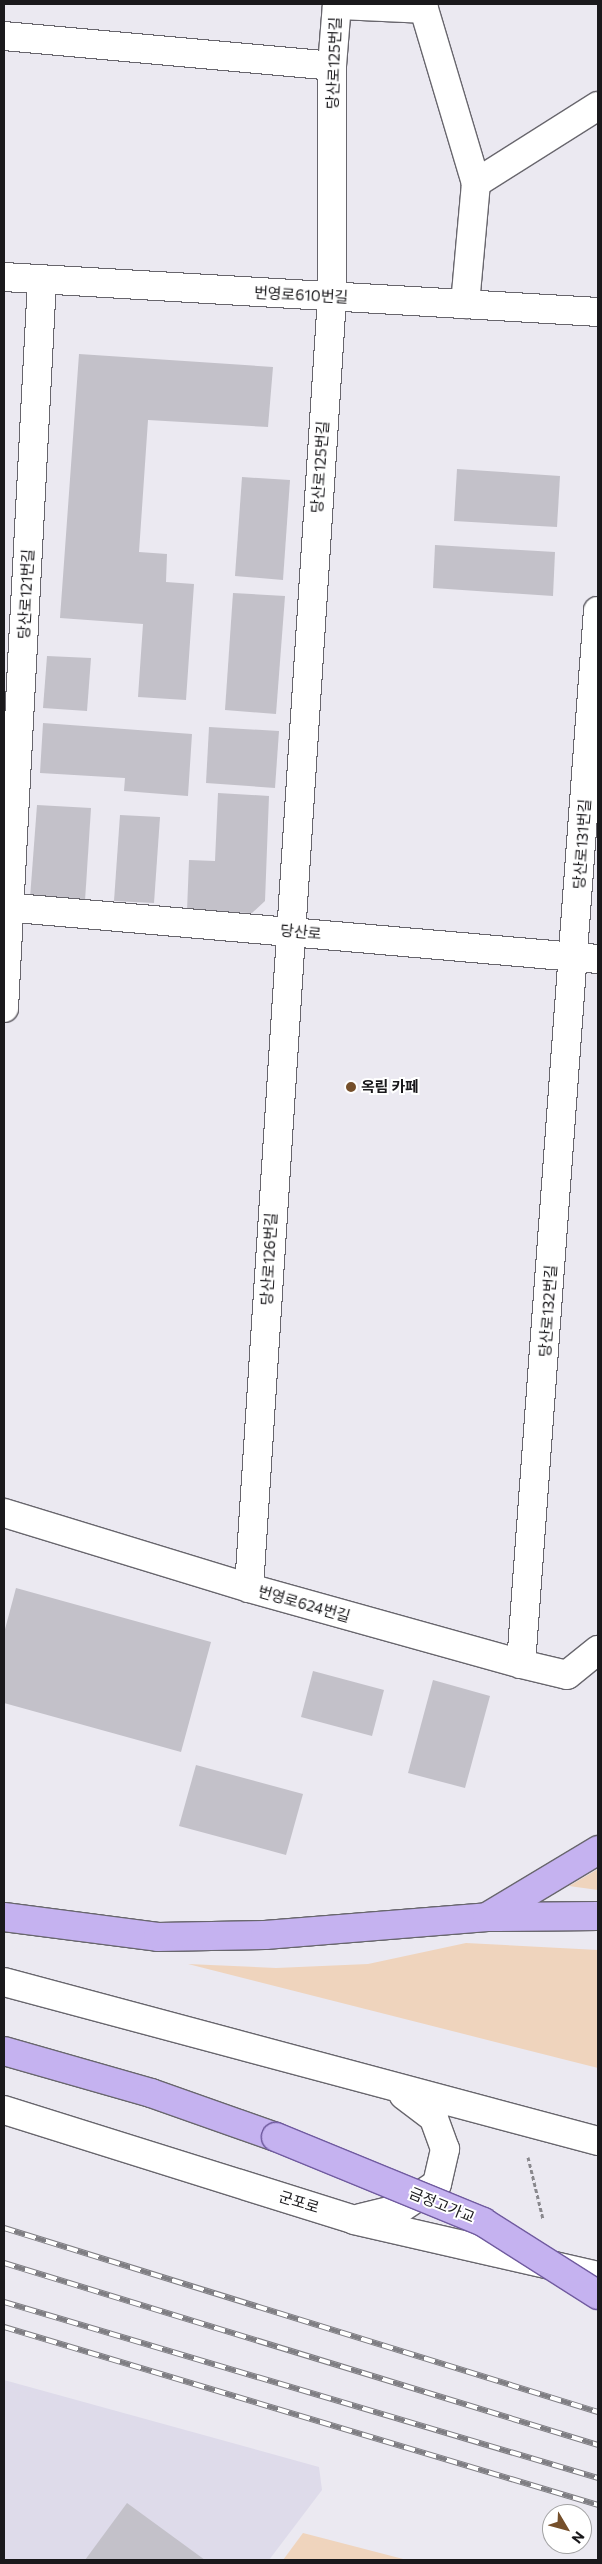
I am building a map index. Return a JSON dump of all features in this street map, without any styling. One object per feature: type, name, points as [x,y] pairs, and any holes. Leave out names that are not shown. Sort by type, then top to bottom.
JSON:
[{"type":"main road","points":[[488,1917],[598,1850]]},
{"type":"main road","points":[[4,1917],[158,1937],[265,1935],[488,1917],[598,1916]]},
{"type":"main road","name":"금정고가교","points":[[4,2051],[151,2093],[276,2137],[483,2222],[598,2295]]},
{"type":"street","name":"당산로125번길","points":[[289,930],[332,296],[332,66],[337,4]]},
{"type":"street","points":[[337,4],[424,10],[476,184],[465,304]]},
{"type":"street","points":[[4,36],[332,66]]},
{"type":"street","points":[[476,184],[598,106]]},
{"type":"street","name":"번영로610번길","points":[[4,277],[598,312]]},
{"type":"street","name":"당산로121번길","points":[[4,1008],[7,908],[42,280]]},
{"type":"street","name":"당산로131번길","points":[[586,958],[598,611]]},
{"type":"street","name":"당산로","points":[[7,908],[289,930],[586,958]]},
{"type":"street","name":"당산로126번길","points":[[250,1588],[289,930]]},
{"type":"street","name":"당산로132번길","points":[[521,1664],[586,958]]},
{"type":"street","name":"번영로624번길","points":[[4,1513],[250,1588],[521,1664],[567,1675],[598,1650]]},
{"type":"street","points":[[4,1982],[394,2088],[519,2118],[598,2141]]},
{"type":"street","points":[[354,2220],[401,2208],[437,2184],[445,2149],[434,2118],[394,2088]]},
{"type":"street","name":"군포로","points":[[4,2110],[354,2220],[598,2276]]},
{"type":"path","points":[[519,2118],[554,2266]]},
{"type":"shaded area","points":[[598,1869],[598,1890],[569,1886]]},
{"type":"shaded area","points":[[466,1943],[598,1950],[598,2068],[188,1964],[276,1968],[368,1964]]},
{"type":"shaded area","points":[[4,2380],[319,2467],[322,2490],[269,2560],[4,2560]]},
{"type":"shaded area","points":[[303,2533],[407,2560],[283,2560]]},
{"type":"building","points":[[79,354],[273,367],[268,427],[148,420],[139,552],[167,554],[166,582],[194,584],[186,700],[138,697],[143,624],[60,618]]},
{"type":"building","points":[[457,469],[560,476],[557,527],[454,521]]},
{"type":"building","points":[[242,477],[290,480],[283,580],[235,576]]},
{"type":"building","points":[[435,545],[555,552],[553,596],[433,588]]},
{"type":"building","points":[[233,593],[285,596],[276,714],[225,710]]},
{"type":"building","points":[[47,656],[91,658],[87,711],[43,708]]},
{"type":"building","points":[[43,723],[192,734],[188,796],[124,791],[125,778],[40,773]]},
{"type":"building","points":[[209,727],[279,731],[275,788],[206,783]]},
{"type":"building","points":[[218,793],[269,796],[265,901],[252,913],[187,911],[189,860],[215,861]]},
{"type":"building","points":[[37,805],[91,808],[85,901],[30,898]]},
{"type":"building","points":[[120,815],[160,817],[154,903],[114,901]]},
{"type":"building","points":[[16,1588],[211,1642],[181,1752],[4,1703],[4,1633]]},
{"type":"building","points":[[313,1671],[384,1690],[372,1736],[301,1717]]},
{"type":"building","points":[[433,1680],[490,1696],[465,1788],[408,1773]]},
{"type":"building","points":[[196,1765],[303,1794],[286,1855],[179,1826]]},
{"type":"building","points":[[127,2503],[205,2560],[85,2560]]},
{"type":"railway","points":[[4,2228],[598,2412]]},
{"type":"railway","points":[[4,2263],[598,2445]]},
{"type":"railway","points":[[4,2302],[598,2478]]},
{"type":"railway","points":[[4,2327],[598,2505]]},
{"type":"place","name":"옥림 카페","points":[[351,1087]]}]
